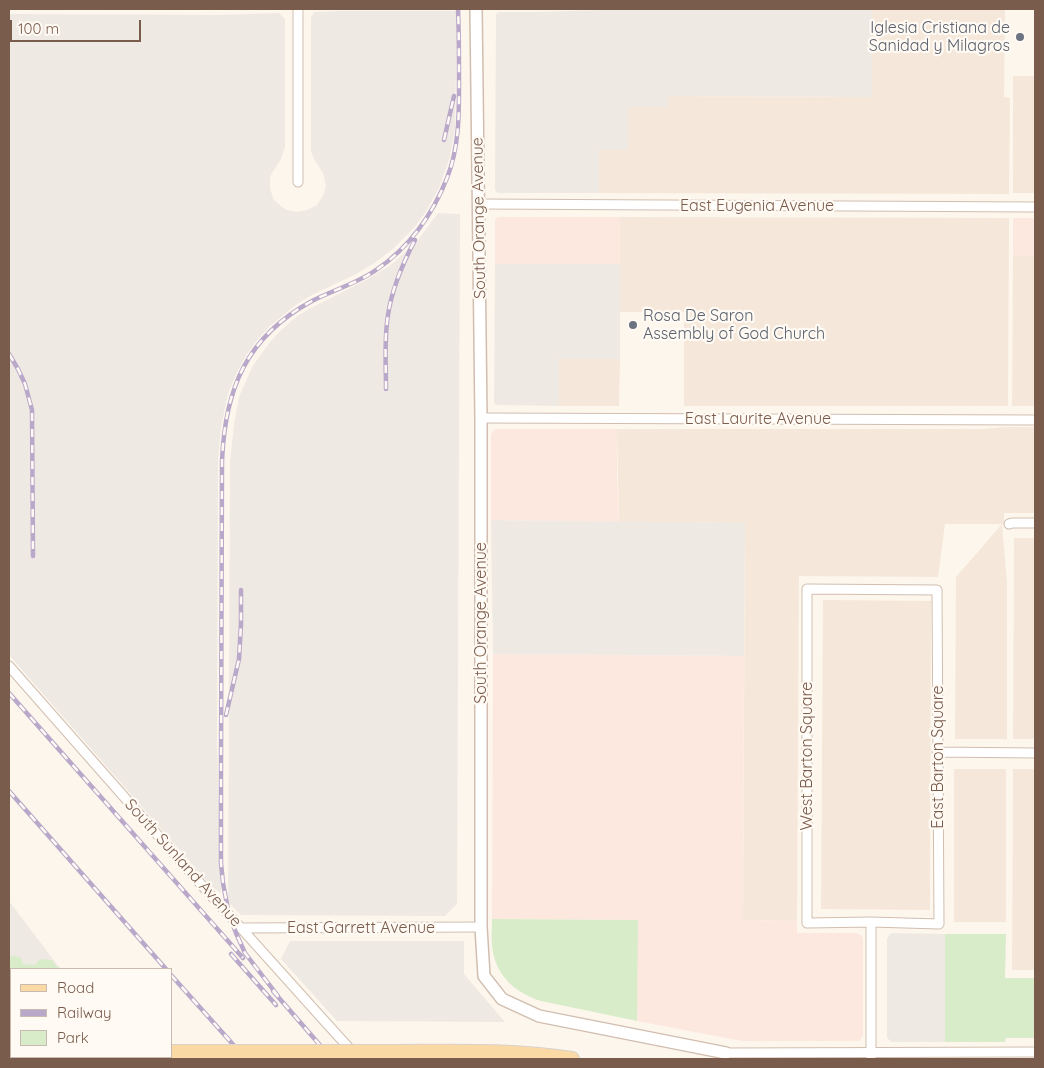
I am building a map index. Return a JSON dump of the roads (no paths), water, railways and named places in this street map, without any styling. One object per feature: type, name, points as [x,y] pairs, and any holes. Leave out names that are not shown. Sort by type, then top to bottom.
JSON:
[{"type":"main road","points":[[172,1052],[498,1052],[572,1059]]},
{"type":"street","points":[[298,9],[298,182]]},
{"type":"street","name":"South Orange Avenue","points":[[476,9],[481,418],[481,927],[484,976],[502,999],[539,1016],[726,1053]]},
{"type":"street","name":"East Eugenia Avenue","points":[[479,204],[1035,207]]},
{"type":"street","name":"East Laurite Avenue","points":[[481,418],[1035,420]]},
{"type":"street","points":[[1009,524],[1035,523]]},
{"type":"street","name":"West Barton Square","points":[[871,922],[807,923],[807,589],[936,590]]},
{"type":"street","name":"East Barton Square","points":[[871,922],[939,924],[936,590]]},
{"type":"street","name":"South Sunland Avenue","points":[[9,666],[206,890],[359,1059]]},
{"type":"street","points":[[938,752],[1035,753]]},
{"type":"street","points":[[870,1056],[871,922]]},
{"type":"street","name":"East Garrett Avenue","points":[[242,928],[481,927]]},
{"type":"street","points":[[726,1053],[870,1056],[1035,1052]]},
{"type":"railway","points":[[278,996],[245,953],[236,933],[229,915],[221,863],[222,461],[228,411],[234,388],[243,368],[255,348],[271,331],[289,315],[312,301],[361,279],[388,261],[419,229],[435,204],[451,167],[457,132],[459,97],[458,9]]},
{"type":"railway","points":[[444,140],[454,96]]},
{"type":"railway","points":[[386,389],[386,333],[390,305],[398,276],[415,240]]},
{"type":"railway","points":[[9,354],[25,384],[32,410],[33,556]]},
{"type":"railway","points":[[226,715],[239,659],[241,590]]},
{"type":"railway","points":[[9,693],[243,958]]},
{"type":"railway","points":[[9,791],[165,968]]},
{"type":"railway","points":[[231,954],[276,1005]]},
{"type":"railway","points":[[172,976],[246,1059]]},
{"type":"railway","points":[[273,991],[332,1059]]},
{"type":"place","name":"Iglesia Cristiana de Sanidad y Milagros","points":[[1020,37]]},
{"type":"place","name":"Rosa De Saron Assembly of God Church","points":[[633,325]]}]
